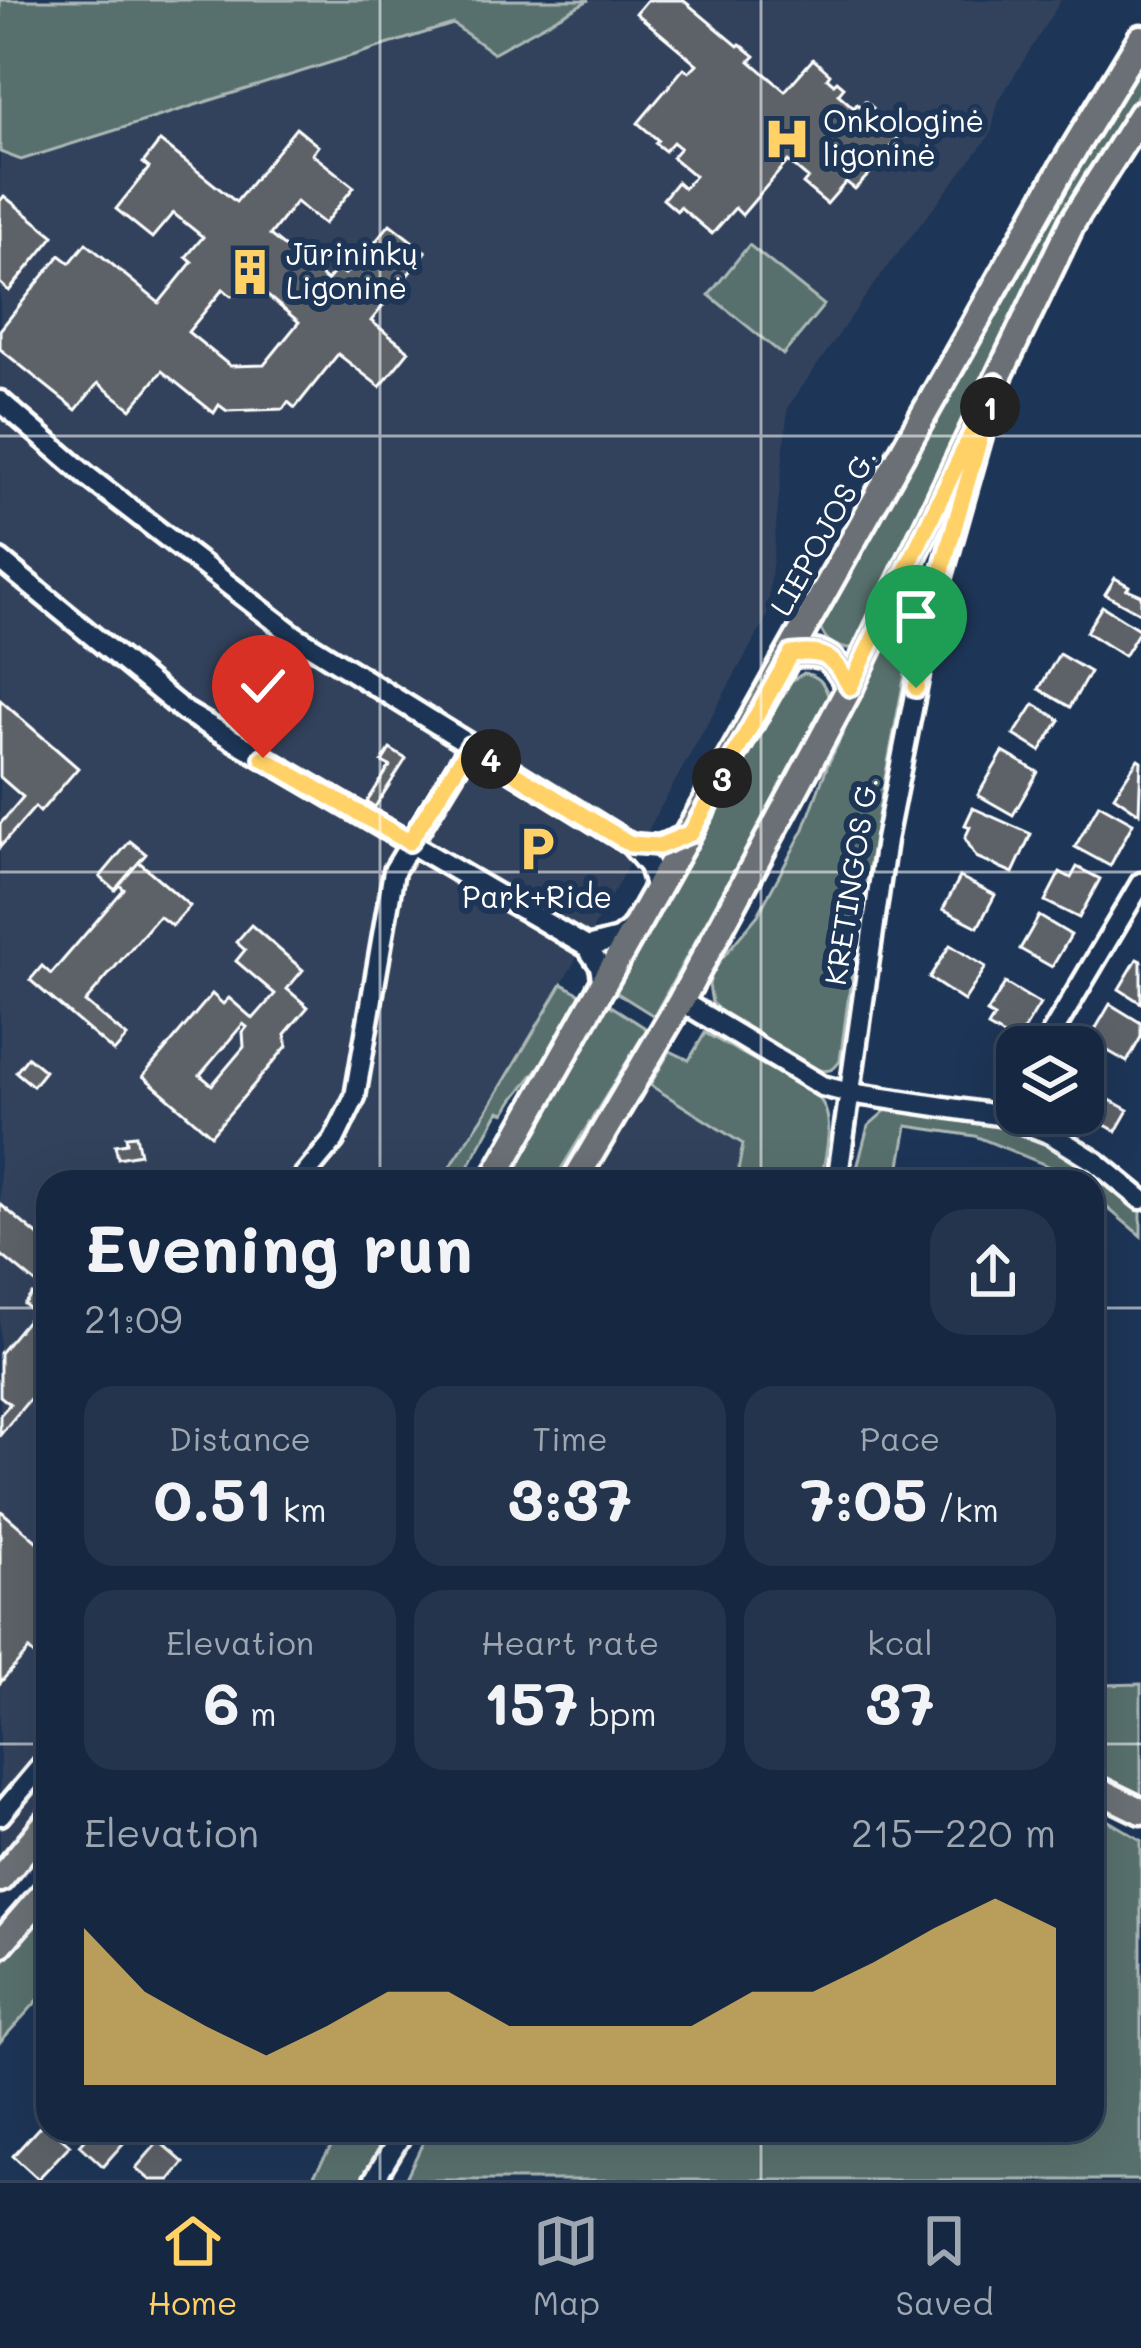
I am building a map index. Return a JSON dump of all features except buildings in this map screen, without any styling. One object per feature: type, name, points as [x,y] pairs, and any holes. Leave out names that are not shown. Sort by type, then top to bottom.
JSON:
[{"type":"main road","name":"LIEPOJOS G.","points":[[499,1170],[1063,166],[1141,38]]},
{"type":"main road","points":[[581,1170],[681,1001],[850,687],[1072,223],[1138,125]]},
{"type":"main road","points":[[791,654],[814,652],[831,658],[850,687]]},
{"type":"main road","points":[[1104,1793],[1141,1811]]},
{"type":"main road","points":[[0,1879],[36,1836]]},
{"type":"main road","points":[[0,1944],[36,1903]]},
{"type":"street","name":"KRETINGOS G.","points":[[839,1170],[886,840],[931,614],[996,383]]},
{"type":"street","points":[[0,401],[87,476],[295,636],[630,844],[649,866],[657,892]]},
{"type":"street","points":[[0,560],[184,712],[586,947],[600,966],[603,985]]},
{"type":"street","points":[[309,1170],[334,1141],[355,1097],[394,871],[470,746]]},
{"type":"street","points":[[630,844],[659,846],[691,833]]},
{"type":"street","points":[[1056,1026],[1141,883]]},
{"type":"street","points":[[586,947],[618,939],[638,923]]},
{"type":"street","points":[[681,1001],[822,1086],[996,1115]]},
{"type":"street","points":[[1051,1134],[1096,1162],[1141,1199]]},
{"type":"street","points":[[0,1815],[36,1772]]},
{"type":"street","points":[[374,2180],[397,2142]]},
{"type":"shaded area","points":[[589,0],[1061,0],[998,102],[991,134],[877,280],[788,407],[767,617],[562,984],[448,1170],[36,1170],[36,1816],[0,1860],[0,152],[21,160],[453,24],[493,53]]},
{"type":"shaded area","points":[[650,1085],[743,1144],[738,1170],[599,1170]]},
{"type":"green space","points":[[0,0],[589,0],[493,53],[453,24],[21,160],[0,152]]},
{"type":"green space","points":[[1141,67],[1141,90],[1053,229],[867,629],[857,647],[834,644],[820,626],[1056,204]]},
{"type":"green space","points":[[749,245],[824,305],[783,355],[709,295]]},
{"type":"green space","points":[[928,557],[868,872],[840,1061],[831,1070],[819,1070],[724,1015],[712,1003],[712,970],[758,915],[804,829],[828,764]]},
{"type":"green space","points":[[804,673],[821,681],[829,699],[654,1016],[614,991],[786,684]]},
{"type":"green space","points":[[562,984],[584,996],[558,1043],[505,1113],[499,1111],[468,1170],[448,1170]]},
{"type":"green space","points":[[605,1002],[647,1029],[560,1170],[512,1170]]},
{"type":"green space","points":[[705,1033],[814,1093],[828,1123],[823,1170],[738,1170],[743,1144],[650,1085],[670,1051],[689,1060]]},
{"type":"green space","points":[[888,1087],[996,1107],[996,1134],[1062,1134],[1141,1185],[1141,1236],[1104,1205],[1104,1170],[1056,1170],[975,1136],[907,1126],[899,1170],[858,1170],[868,1126],[886,1110]]},
{"type":"green space","points":[[1141,1684],[1141,1794],[1104,1776],[1104,1685]]},
{"type":"green space","points":[[1104,1818],[1141,1840],[1141,2180],[405,2180],[423,2142],[1104,2142]]},
{"type":"green space","points":[[36,1922],[36,2002],[0,2042],[0,1965]]},
{"type":"green space","points":[[334,2142],[387,2142],[364,2180],[311,2180]]},
{"type":"place","name":"Onkologinė ligoninė","points":[[787,139]]},
{"type":"place","name":"Jūrininkų Ligoninė","points":[[250,272]]},
{"type":"place","name":"Park+Ride","points":[[537,849]]},
{"type":"route","points":[[263,758],[409,842],[470,746],[630,844],[659,846],[691,833],[791,654],[814,652],[831,658],[850,687],[996,383],[945,559],[916,688]]}]
